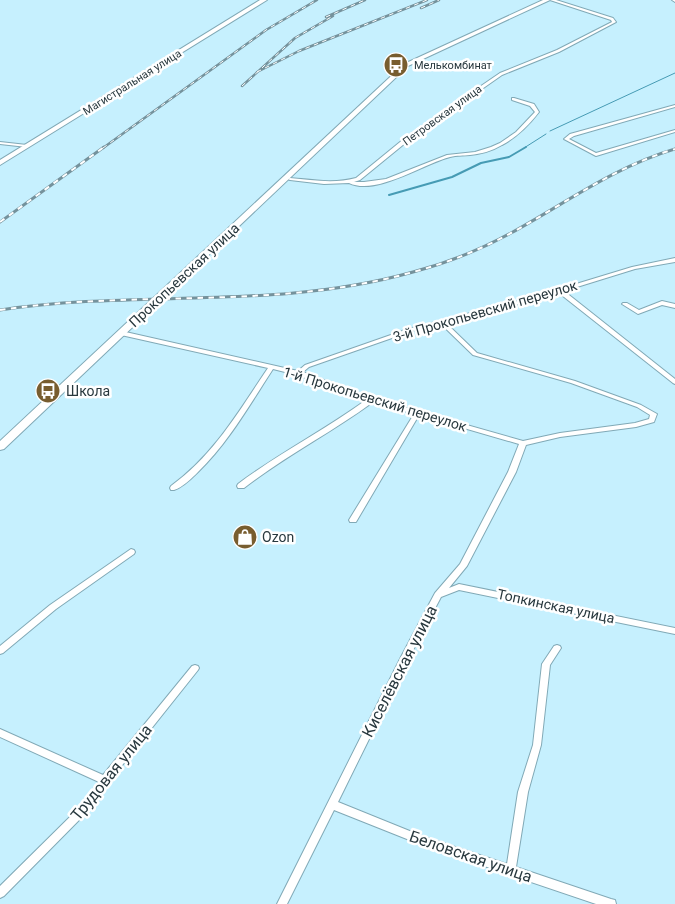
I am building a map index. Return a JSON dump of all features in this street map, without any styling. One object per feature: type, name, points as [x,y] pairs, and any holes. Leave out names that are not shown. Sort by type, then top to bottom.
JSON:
[{"type":"main road","name":"Магистральная улица","points":[[0,163],[264,0]]},
{"type":"main road","name":"Прокопьевская улица","points":[[0,447],[406,65],[418,57],[548,0]]},
{"type":"street","name":"Петровская улица","points":[[348,183],[358,179],[407,139],[501,74],[558,51],[614,22],[608,18],[552,0]]},
{"type":"street","points":[[290,179],[366,185],[386,182],[447,156],[477,153],[513,137],[530,124],[537,112],[532,105],[514,99]]},
{"type":"street","points":[[675,106],[572,135],[566,139],[596,155],[675,131]]},
{"type":"street","points":[[0,143],[27,146]]},
{"type":"street","name":"3-й Прокопьевский переулок","points":[[299,373],[307,366],[410,330],[634,268],[675,260]]},
{"type":"street","points":[[559,290],[675,382]]},
{"type":"street","points":[[624,304],[638,312],[662,303],[675,306]]},
{"type":"street","name":"1-й Прокопьевский переулок","points":[[122,334],[299,373],[371,400],[523,443],[560,435],[636,425],[652,420],[654,414],[640,406],[573,382],[475,354],[442,322]]},
{"type":"street","points":[[174,488],[200,464],[224,436],[271,368]]},
{"type":"street","points":[[241,486],[262,469],[342,423],[371,400]]},
{"type":"street","points":[[353,520],[417,414]]},
{"type":"street","name":"Киселёвская улица","points":[[282,904],[438,596],[463,566],[512,472],[523,443]]},
{"type":"street","points":[[0,651],[53,607],[131,552]]},
{"type":"street","name":"Топкинская улица","points":[[438,596],[459,587],[675,631]]},
{"type":"street","points":[[511,870],[523,792],[537,745],[546,664],[557,648]]},
{"type":"street","name":"Трудовая улица","points":[[0,893],[89,804],[105,780],[196,668]]},
{"type":"street","points":[[0,733],[105,780]]},
{"type":"street","name":"Беловская улица","points":[[331,804],[422,840],[611,904]]},
{"type":"waterway","points":[[550,131],[675,73]]},
{"type":"waterway","points":[[524,148],[546,134]]},
{"type":"waterway","points":[[389,195],[452,177],[481,163],[509,157],[526,147]]},
{"type":"railway","points":[[103,148],[266,30],[317,0]]},
{"type":"railway","points":[[326,17],[365,0]]},
{"type":"railway","points":[[258,71],[299,51],[427,0]]},
{"type":"railway","points":[[421,8],[439,0]]},
{"type":"railway","points":[[258,71],[295,38],[333,16]]},
{"type":"railway","points":[[242,86],[258,71]]},
{"type":"railway","points":[[0,222],[104,147]]},
{"type":"railway","points":[[0,310],[104,301],[258,296],[361,284],[413,272],[451,260],[487,245],[611,176],[675,149]]},
{"type":"place","name":"Мелькомбинат","points":[[396,65]]},
{"type":"place","name":"Школа","points":[[48,391]]},
{"type":"place","name":"Ozon","points":[[245,537]]}]
